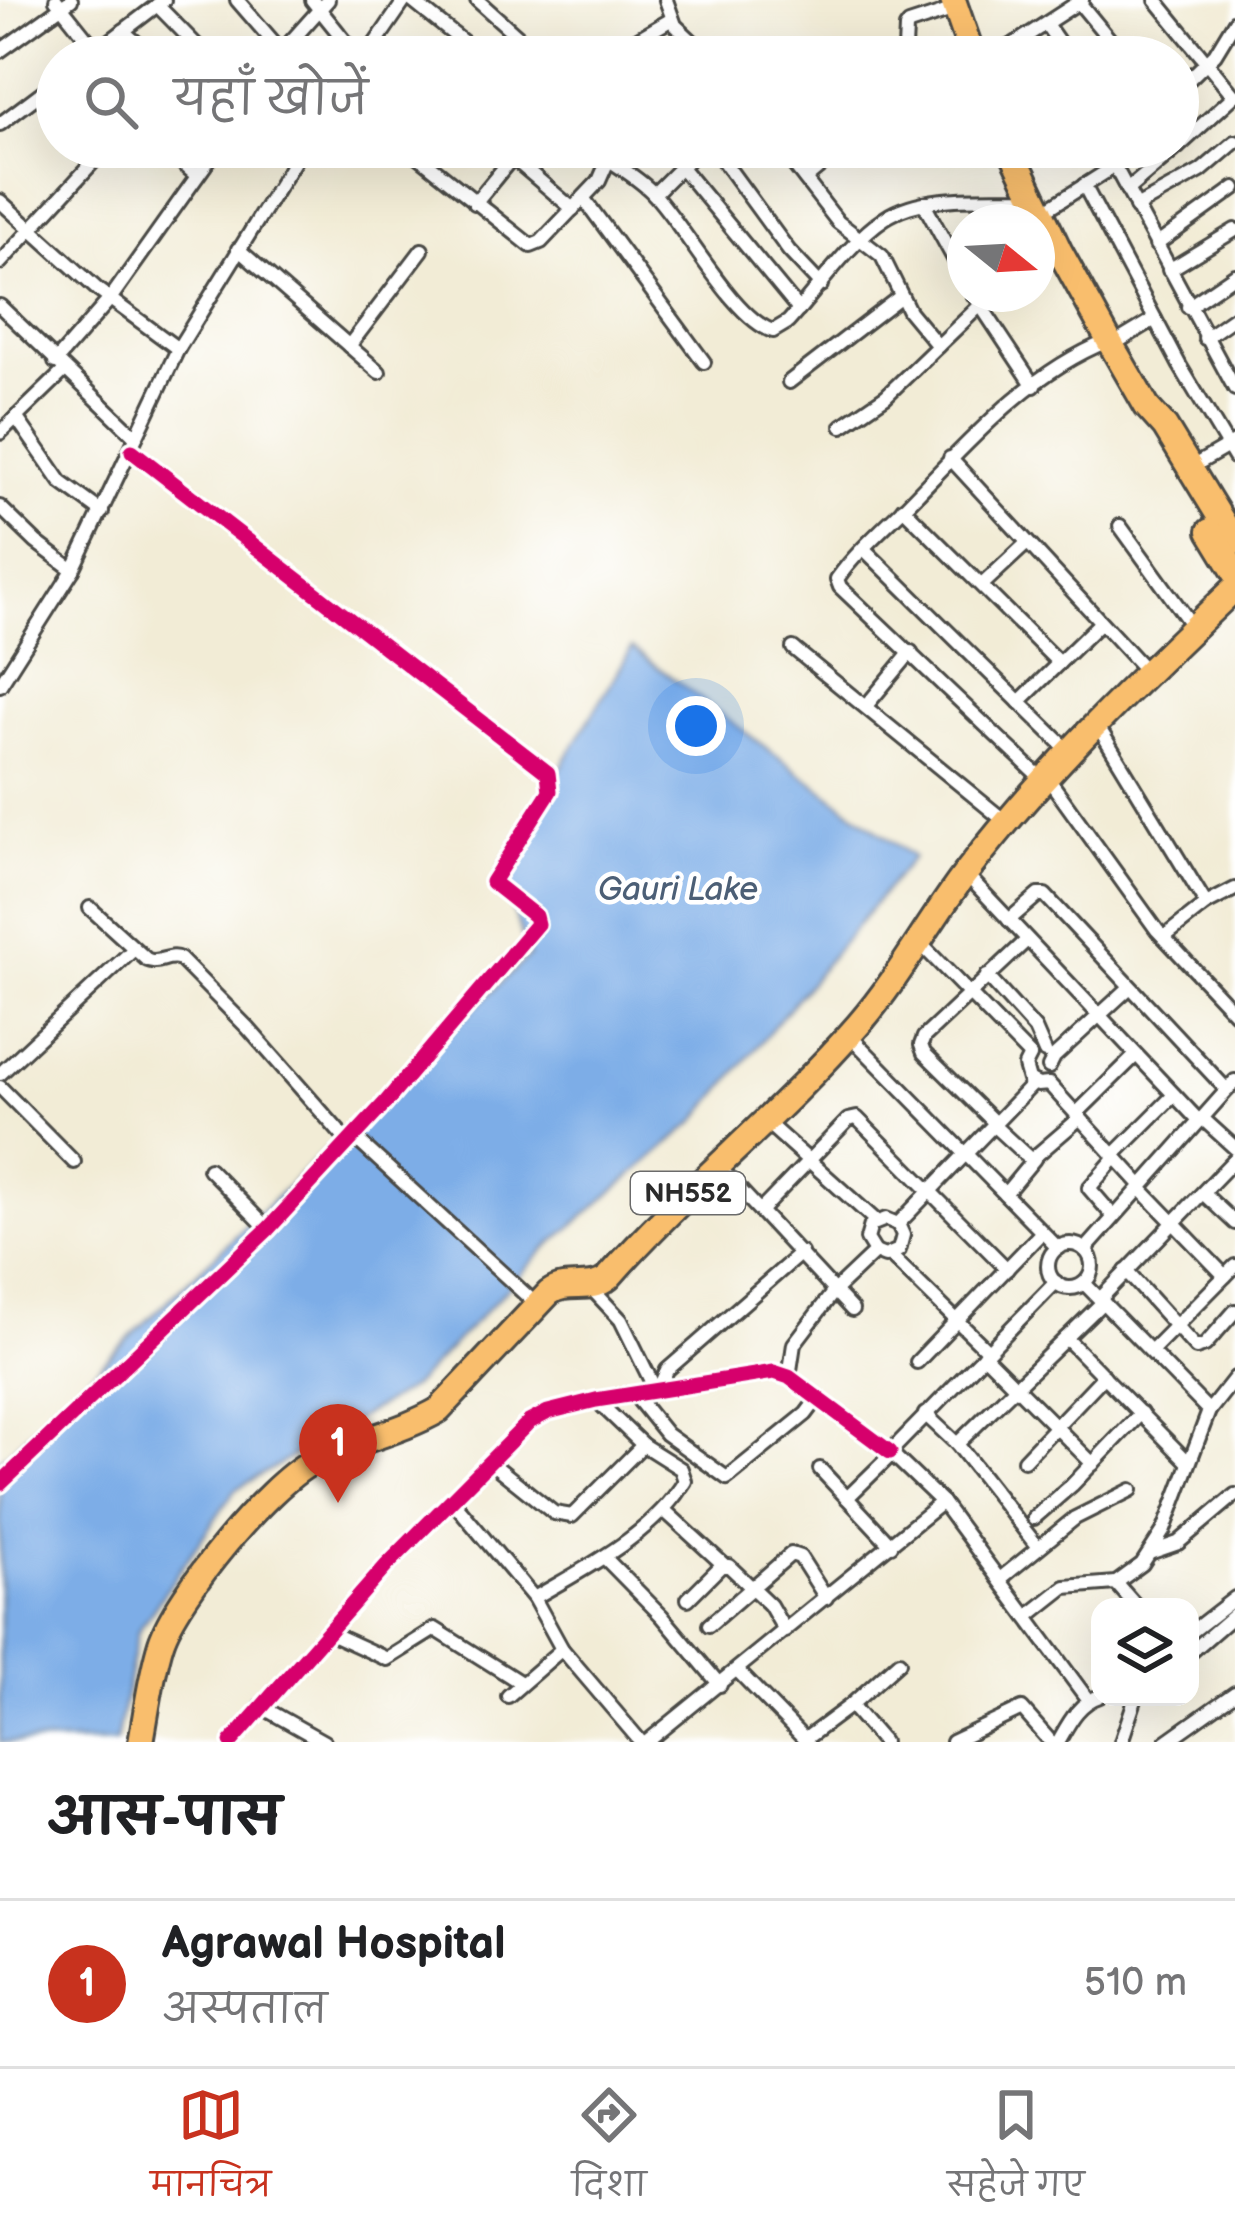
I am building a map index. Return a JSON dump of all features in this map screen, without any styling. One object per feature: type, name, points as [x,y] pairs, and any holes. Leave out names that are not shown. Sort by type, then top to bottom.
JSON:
[{"type":"highway","points":[[954,5],[967,36]]},
{"type":"highway","points":[[1020,168],[1038,204]]},
{"type":"highway","points":[[1055,267],[1165,427],[1235,542]]},
{"type":"highway","points":[[1147,407],[1153,435],[1235,572]]},
{"type":"highway","name":"NH552","points":[[141,1742],[150,1689],[172,1617],[286,1479],[307,1465],[439,1410],[529,1298],[557,1286],[590,1287],[608,1277],[849,1035],[965,874],[1068,750],[1235,588]]},
{"type":"street","points":[[237,0],[265,36]]},
{"type":"street","points":[[381,36],[408,0],[455,36]]},
{"type":"street","points":[[477,0],[496,6],[522,36]]},
{"type":"street","points":[[666,0],[672,19],[688,36]]},
{"type":"street","points":[[1156,0],[1184,36]]},
{"type":"street","points":[[1166,13],[1181,0]]},
{"type":"street","points":[[1027,36],[1079,1],[1107,36]]},
{"type":"street","points":[[0,51],[62,3],[84,36]]},
{"type":"street","points":[[117,36],[160,3],[189,36]]},
{"type":"street","points":[[293,36],[320,3],[346,36]]},
{"type":"street","points":[[905,36],[910,23],[954,5]]},
{"type":"street","points":[[643,36],[672,19]]},
{"type":"street","points":[[1199,71],[1235,21]]},
{"type":"street","points":[[1046,24],[1054,36]]},
{"type":"street","points":[[123,31],[129,36]]},
{"type":"street","points":[[1199,56],[1234,96],[1199,128]]},
{"type":"street","points":[[0,124],[36,97]]},
{"type":"street","points":[[1136,207],[1202,171],[1235,142]]},
{"type":"street","points":[[0,263],[88,168]]},
{"type":"street","points":[[188,168],[197,176]]},
{"type":"street","points":[[0,433],[60,367],[203,168]]},
{"type":"street","points":[[0,686],[73,570],[178,349],[290,168]]},
{"type":"street","points":[[432,168],[531,246],[542,242],[579,204],[605,168]]},
{"type":"street","points":[[475,203],[503,168]]},
{"type":"street","points":[[535,168],[579,204],[704,362]]},
{"type":"street","points":[[626,168],[654,194],[750,318],[773,331],[799,310],[884,219],[925,204],[947,204]]},
{"type":"street","points":[[654,194],[680,168]]},
{"type":"street","points":[[682,168],[799,310]]},
{"type":"street","points":[[728,168],[821,286]]},
{"type":"street","points":[[796,168],[838,222],[882,256],[902,296],[938,346]]},
{"type":"street","points":[[805,179],[818,168]]},
{"type":"street","points":[[1040,204],[1111,168]]},
{"type":"street","points":[[1115,168],[1205,338],[1231,372],[1235,389]]},
{"type":"street","points":[[1127,190],[1153,168]]},
{"type":"street","points":[[1084,185],[1235,458]]},
{"type":"street","points":[[1156,245],[1233,194]]},
{"type":"street","points":[[0,201],[110,299],[178,349]]},
{"type":"street","points":[[925,204],[947,245]]},
{"type":"street","points":[[1169,270],[1235,230]]},
{"type":"street","points":[[238,249],[379,372]]},
{"type":"street","points":[[349,346],[422,250]]},
{"type":"street","points":[[1188,307],[1235,275]]},
{"type":"street","points":[[789,382],[902,296]]},
{"type":"street","points":[[0,306],[134,444],[551,778],[550,791],[492,882],[535,916],[534,929],[352,1140],[268,1229],[0,1484]]},
{"type":"street","points":[[842,426],[878,403],[938,346],[965,312]]},
{"type":"street","points":[[985,312],[1034,386]]},
{"type":"street","points":[[1205,338],[1235,317]]},
{"type":"street","points":[[1155,319],[1070,357],[1034,386],[950,458],[837,582],[1045,778],[1164,937],[1235,1013]]},
{"type":"street","points":[[0,334],[14,320]]},
{"type":"street","points":[[16,417],[61,482],[102,512]]},
{"type":"street","points":[[1190,468],[1231,444]]},
{"type":"street","points":[[950,458],[1148,674]]},
{"type":"street","points":[[0,507],[73,570]]},
{"type":"street","points":[[903,508],[1060,663]]},
{"type":"street","points":[[1120,526],[1194,628]]},
{"type":"street","points":[[982,585],[1027,543]]},
{"type":"street","points":[[864,548],[1068,750]]},
{"type":"street","points":[[1019,702],[1100,623]]},
{"type":"street","points":[[793,648],[1007,823]]},
{"type":"street","points":[[866,706],[911,652]]},
{"type":"street","points":[[1095,722],[1206,904]]},
{"type":"street","points":[[965,874],[1096,1016],[1235,1148]]},
{"type":"street","points":[[1164,937],[1206,904],[1235,889]]},
{"type":"street","points":[[1009,920],[1038,895],[1045,896],[1129,988],[1231,1086],[1085,1250]]},
{"type":"street","points":[[90,908],[151,962],[180,959],[352,1140],[529,1298]]},
{"type":"street","points":[[1027,940],[924,1037],[921,1049],[1024,1157],[1034,1159]]},
{"type":"street","points":[[918,941],[1030,1056],[1174,1223],[1230,1270],[1151,1352]]},
{"type":"street","points":[[0,1074],[134,949]]},
{"type":"street","points":[[987,976],[1035,1029],[1044,1072]]},
{"type":"street","points":[[898,1224],[1096,1016],[1129,988]]},
{"type":"street","points":[[849,1035],[1058,1248]]},
{"type":"street","points":[[1030,1056],[1024,1071],[1044,1072]]},
{"type":"street","points":[[1005,1194],[1136,1056]]},
{"type":"street","points":[[0,1087],[74,1162]]},
{"type":"street","points":[[1114,1217],[1089,1188],[1174,1095]]},
{"type":"street","points":[[762,1209],[848,1120],[857,1118],[1007,1269]]},
{"type":"street","points":[[766,1122],[876,1221]]},
{"type":"street","points":[[957,1444],[1019,1387],[1235,1159]]},
{"type":"street","points":[[718,1166],[853,1310]]},
{"type":"street","points":[[208,1169],[268,1229]]},
{"type":"street","points":[[1203,1193],[1235,1222]]},
{"type":"street","points":[[874,1252],[868,1229],[886,1219],[898,1224]]},
{"type":"street","points":[[890,1255],[903,1240],[898,1224]]},
{"type":"street","points":[[916,1362],[1042,1232]]},
{"type":"street","points":[[1069,1244],[1085,1250],[1092,1266],[1084,1283],[1073,1288],[1055,1282],[1049,1264],[1058,1248],[1069,1244]]},
{"type":"street","points":[[874,1252],[890,1255],[1094,1463]]},
{"type":"street","points":[[789,1377],[794,1344],[835,1291],[874,1252]]},
{"type":"street","points":[[657,1388],[668,1370],[801,1253]]},
{"type":"street","points":[[1126,1271],[1193,1347],[1201,1348],[1235,1311]]},
{"type":"street","points":[[847,1498],[1055,1282]]},
{"type":"street","points":[[1084,1283],[1209,1411]]},
{"type":"street","points":[[590,1287],[621,1321],[657,1388]]},
{"type":"street","points":[[1066,1338],[1190,1463]]},
{"type":"street","points":[[231,1742],[387,1564],[529,1422],[596,1400],[760,1372],[789,1377],[891,1453],[943,1502],[1091,1694]]},
{"type":"street","points":[[1024,1460],[1104,1376]]},
{"type":"street","points":[[1027,1617],[1065,1587],[1116,1583],[1134,1572],[1164,1530],[1209,1411],[1235,1378]]},
{"type":"street","points":[[633,1393],[666,1434],[727,1478],[806,1414],[818,1398]]},
{"type":"street","points":[[534,1598],[604,1557],[664,1510],[686,1477],[596,1400]]},
{"type":"street","points":[[925,1414],[957,1444],[1037,1546]]},
{"type":"street","points":[[1034,1518],[1141,1414]]},
{"type":"street","points":[[489,1461],[554,1513],[572,1516],[644,1445]]},
{"type":"street","points":[[820,1469],[892,1545]]},
{"type":"street","points":[[1000,1580],[1037,1546],[1091,1508],[1131,1490]]},
{"type":"street","points":[[1150,1553],[1178,1543],[1235,1495]]},
{"type":"street","points":[[452,1500],[534,1598],[562,1649],[650,1741],[943,1502]]},
{"type":"street","points":[[664,1510],[770,1605],[785,1631]]},
{"type":"street","points":[[709,1625],[786,1557],[796,1555],[826,1598]]},
{"type":"street","points":[[604,1557],[720,1685]]},
{"type":"street","points":[[688,1599],[724,1565]]},
{"type":"street","points":[[1116,1583],[1129,1598]]},
{"type":"street","points":[[1199,1627],[1235,1598]]},
{"type":"street","points":[[1199,1645],[1235,1614]]},
{"type":"street","points":[[328,1632],[387,1659],[434,1629],[521,1683]]},
{"type":"street","points":[[508,1696],[562,1649]]},
{"type":"street","points":[[737,1670],[806,1741],[899,1662]]},
{"type":"street","points":[[1166,1742],[1235,1694]]},
{"type":"street","points":[[952,1742],[1017,1708],[1026,1710],[1055,1742],[1091,1701]]},
{"type":"street","points":[[851,1705],[883,1742]]},
{"type":"street","points":[[260,1706],[324,1742]]},
{"type":"street","points":[[1121,1742],[1134,1706]]},
{"type":"water","name":"Gauri Lake","points":[[632,648],[913,857],[695,1122],[545,1249],[412,1387],[235,1490],[138,1631],[116,1742],[0,1742],[0,1461],[529,956],[499,871]]},
{"type":"cycle path","points":[[0,1484],[268,1229],[385,1103],[537,924],[535,916],[492,882],[550,791],[548,773],[132,451]]},
{"type":"cycle path","points":[[231,1742],[387,1565],[529,1422],[548,1412],[774,1372],[789,1377],[890,1452]]},
{"type":"place","name":"Agrawal Hospital","points":[[338,1503]]}]
